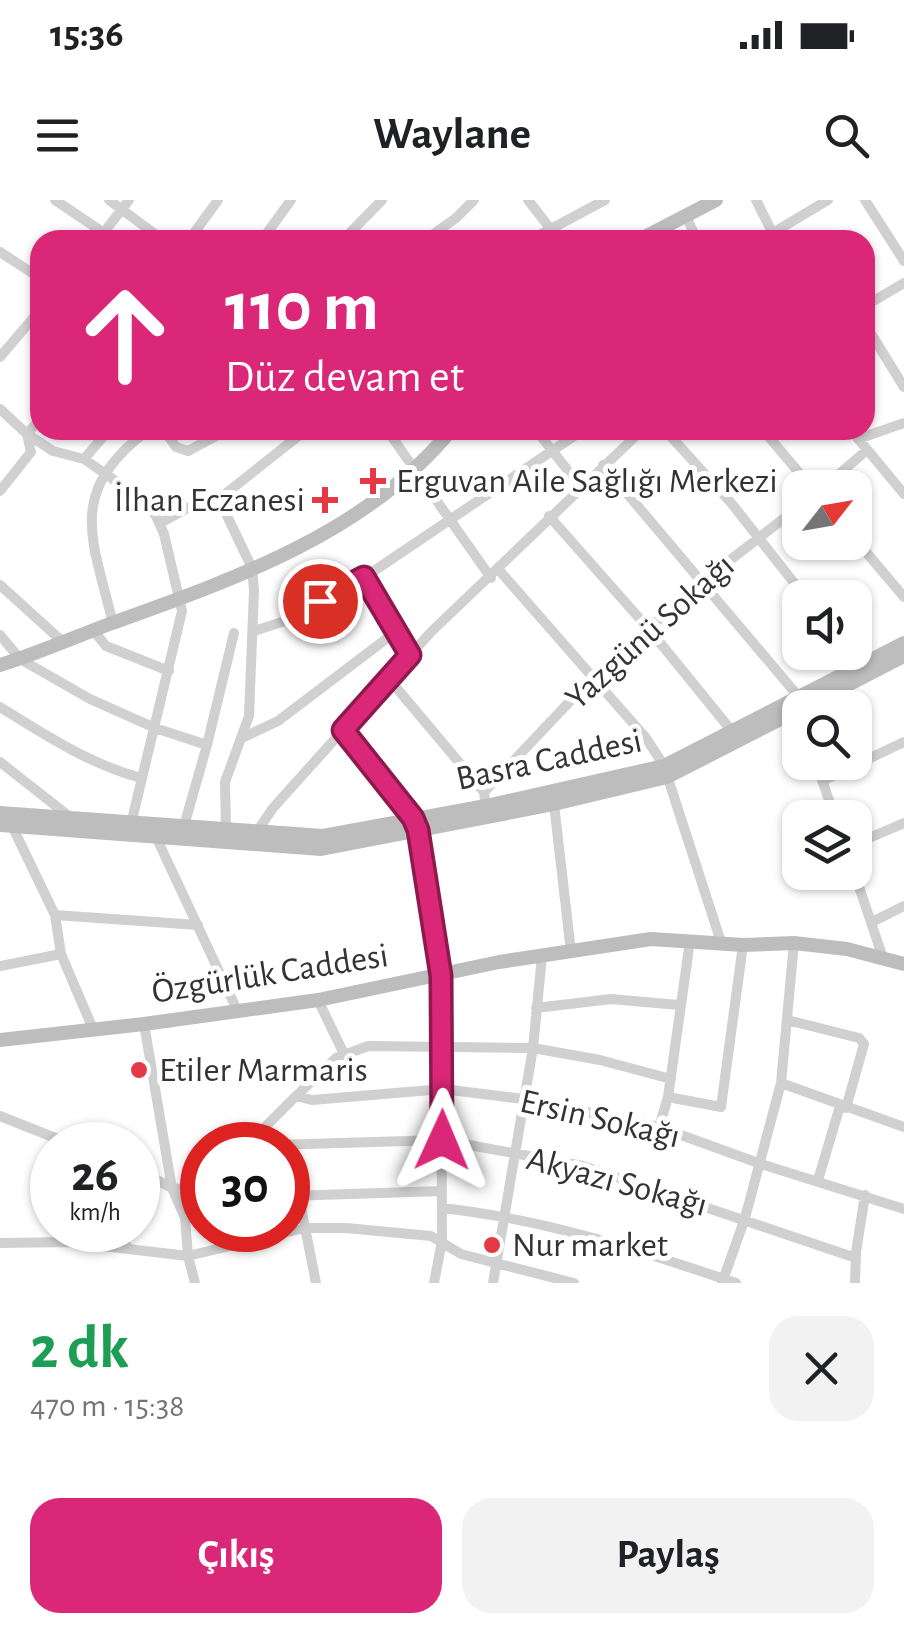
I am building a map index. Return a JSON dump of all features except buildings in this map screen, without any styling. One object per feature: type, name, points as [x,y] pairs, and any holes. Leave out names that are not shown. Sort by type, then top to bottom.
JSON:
[{"type":"main road","points":[[659,230],[716,200]]},
{"type":"main road","points":[[0,665],[286,555],[417,468],[442,440]]},
{"type":"main road","name":"Basra Caddesi","points":[[872,653],[904,642]]},
{"type":"main road","name":"Basra Caddesi","points":[[836,690],[904,656]]},
{"type":"main road","name":"Basra Caddesi","points":[[820,690],[843,670]]},
{"type":"main road","name":"Basra Caddesi","points":[[7,827],[156,832],[322,849],[486,805],[666,772],[731,730],[782,714]]},
{"type":"main road","name":"Basra Caddesi","points":[[486,805],[554,804],[666,772],[782,717]]},
{"type":"main road","name":"Basra Caddesi","points":[[0,813],[131,824],[156,832],[184,826],[323,836],[415,824]]},
{"type":"main road","name":"Özgürlük Caddesi","points":[[0,1040],[318,1000],[542,956],[650,940],[794,943],[847,949],[904,964]]},
{"type":"street","points":[[55,200],[93,230]]},
{"type":"street","points":[[109,200],[126,204],[153,230]]},
{"type":"street","points":[[196,230],[218,200]]},
{"type":"street","points":[[272,230],[290,200]]},
{"type":"street","points":[[353,230],[382,200]]},
{"type":"street","points":[[439,230],[474,200]]},
{"type":"street","points":[[528,200],[549,228]]},
{"type":"street","points":[[546,230],[604,200]]},
{"type":"street","points":[[756,200],[771,230]]},
{"type":"street","points":[[783,230],[828,200]]},
{"type":"street","points":[[865,200],[904,261]]},
{"type":"street","points":[[106,230],[126,204]]},
{"type":"street","points":[[686,216],[692,230]]},
{"type":"street","points":[[0,252],[30,272]]},
{"type":"street","points":[[875,300],[904,283]]},
{"type":"street","points":[[2,350],[30,321]]},
{"type":"street","points":[[875,340],[904,386]]},
{"type":"street","points":[[0,409],[30,437]]},
{"type":"street","points":[[875,429],[904,423]]},
{"type":"street","points":[[26,434],[30,430]]},
{"type":"street","points":[[0,491],[31,452],[26,434]]},
{"type":"street","points":[[36,440],[53,451],[84,459],[142,500],[160,524],[181,598],[182,611],[169,670],[131,824]]},
{"type":"street","points":[[84,459],[100,440]]},
{"type":"street","points":[[113,623],[90,526],[94,494],[104,473],[138,440]]},
{"type":"street","points":[[171,440],[176,447],[188,450],[208,440]]},
{"type":"street","points":[[160,524],[197,502],[219,499],[293,440]]},
{"type":"street","points":[[396,440],[494,573],[646,738],[666,772],[721,942]]},
{"type":"street","points":[[544,440],[580,486]]},
{"type":"street","points":[[254,631],[288,620],[364,577],[569,440]]},
{"type":"street","points":[[256,832],[410,655],[631,440]]},
{"type":"street","points":[[674,440],[792,580]]},
{"type":"street","points":[[771,440],[797,470]]},
{"type":"street","points":[[859,440],[904,494]]},
{"type":"street","points":[[844,470],[867,450]]},
{"type":"street","points":[[603,465],[703,580],[786,690]]},
{"type":"street","points":[[219,499],[252,568],[254,631],[249,716],[225,782],[226,830]]},
{"type":"street","points":[[549,516],[731,730]]},
{"type":"street","name":"Yazgünü Sokağı","points":[[486,805],[592,678],[703,580],[782,520]]},
{"type":"street","points":[[872,559],[904,597]]},
{"type":"street","points":[[364,577],[410,655]]},
{"type":"street","points":[[0,585],[63,642]]},
{"type":"street","points":[[94,630],[106,646],[169,670]]},
{"type":"street","points":[[244,737],[278,721],[398,630]]},
{"type":"street","points":[[184,826],[234,632]]},
{"type":"street","points":[[0,635],[20,659],[90,698],[156,728],[207,745]]},
{"type":"street","points":[[388,679],[486,805]]},
{"type":"street","points":[[0,707],[72,751],[140,778]]},
{"type":"street","points":[[343,730],[415,824],[441,976],[442,1241],[434,1283]]},
{"type":"street","points":[[829,800],[822,781],[904,742]]},
{"type":"street","points":[[0,762],[72,819]]},
{"type":"street","points":[[554,804],[572,952]]},
{"type":"street","points":[[872,836],[904,822]]},
{"type":"street","points":[[7,827],[55,915],[61,954],[93,1029]]},
{"type":"street","points":[[156,832],[238,1012]]},
{"type":"street","points":[[860,890],[883,958]]},
{"type":"street","points":[[872,922],[904,906]]},
{"type":"street","points":[[55,915],[198,925]]},
{"type":"street","points":[[659,1127],[671,1079],[690,941]]},
{"type":"street","points":[[442,1208],[505,1214],[586,1234],[727,1282],[781,1083],[794,943]]},
{"type":"street","points":[[668,1097],[721,1107],[743,944]]},
{"type":"street","points":[[0,966],[61,954]]},
{"type":"street","points":[[493,1283],[533,1048],[542,956]]},
{"type":"street","points":[[536,1008],[611,999],[679,1005]]},
{"type":"street","points":[[318,1000],[344,1054]]},
{"type":"street","points":[[787,1020],[859,1038],[864,1044],[818,1180]]},
{"type":"street","points":[[144,1024],[172,1188],[185,1218],[188,1256],[196,1283]]},
{"type":"street","points":[[269,1122],[327,1064],[368,1046],[533,1048],[671,1079]]},
{"type":"street","points":[[781,1083],[904,1128]]},
{"type":"street","name":"Ersin Sokağı","points":[[296,1096],[312,1100],[443,1089],[523,1099],[659,1127],[761,1164],[904,1208]]},
{"type":"street","points":[[0,1116],[30,1128]]},
{"type":"street","name":"Akyazı Sokağı","points":[[310,1143],[442,1140],[583,1166],[856,1258]]},
{"type":"street","points":[[160,1182],[180,1189]]},
{"type":"street","points":[[310,1196],[442,1191]]},
{"type":"street","points":[[856,1283],[865,1195]]},
{"type":"street","points":[[310,1228],[431,1236],[461,1254],[574,1283]]},
{"type":"street","points":[[0,1242],[30,1239]]},
{"type":"street","points":[[156,1252],[188,1256],[205,1252]]},
{"type":"street","points":[[309,1252],[316,1283]]},
{"type":"place","name":"Erguvan Aile Sağlığı Merkezi","points":[[373,481]]},
{"type":"place","name":"İlhan Eczanesi","points":[[325,500]]},
{"type":"place","name":"Etiler Marmaris","points":[[139,1070]]},
{"type":"place","name":"Nur market","points":[[492,1245]]},
{"type":"route","points":[[320,601],[364,577],[410,655],[343,730],[413,818],[418,830],[441,976],[442,1140]]}]
